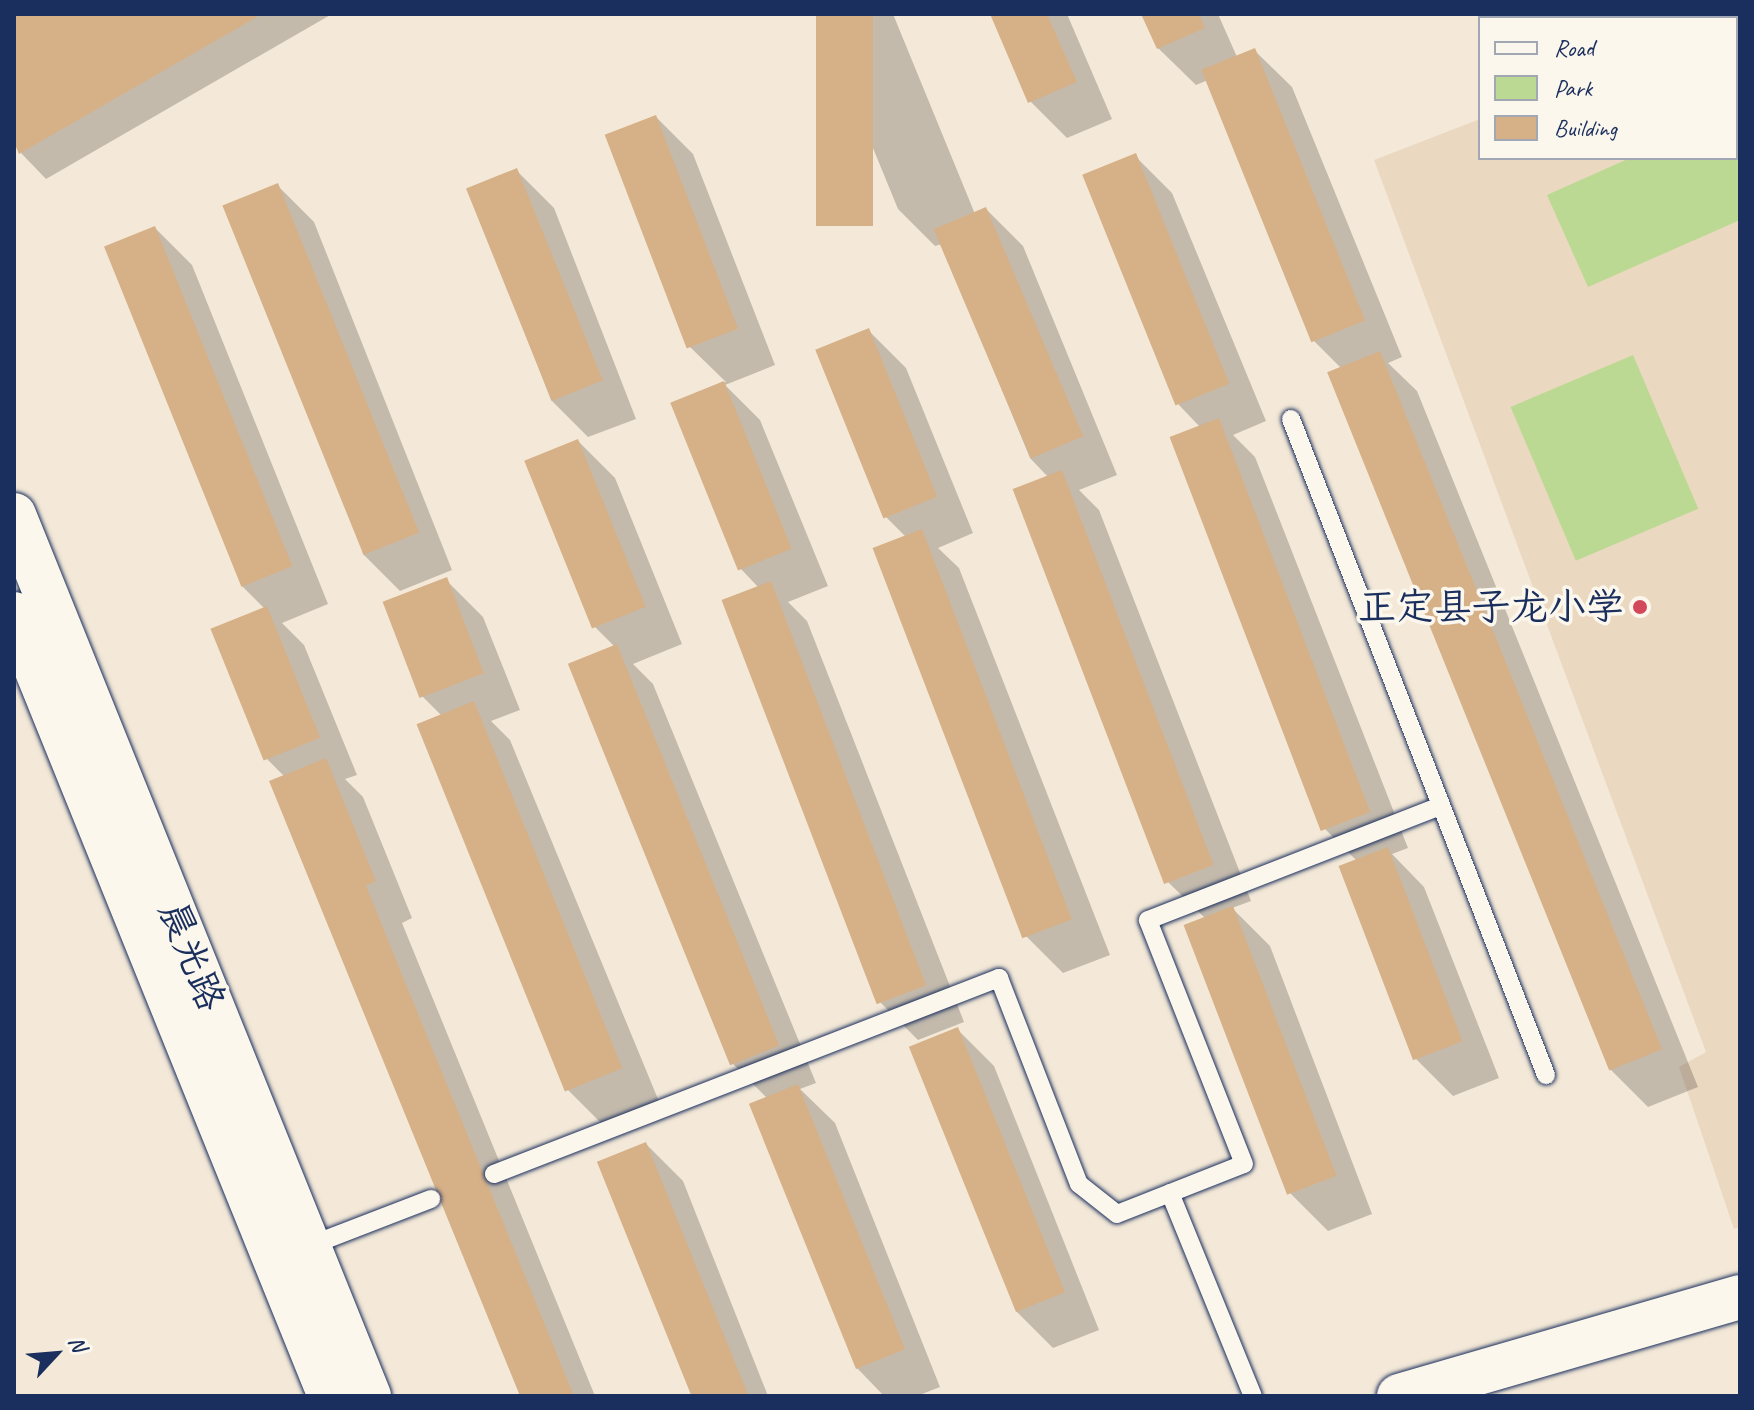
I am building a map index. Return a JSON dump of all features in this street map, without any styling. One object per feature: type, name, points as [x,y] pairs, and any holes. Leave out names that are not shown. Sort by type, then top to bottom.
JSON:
[{"type":"main road","name":"晨光路","points":[[14,515],[369,1396]]},
{"type":"main road","name":"晨光路","points":[[14,614],[330,1396]]},
{"type":"main road","points":[[1399,1396],[1740,1297]]},
{"type":"lane","points":[[1291,419],[1546,1075]]},
{"type":"lane","points":[[494,1174],[999,978],[1079,1184],[1117,1214],[1244,1164],[1148,920],[1441,806]]},
{"type":"lane","points":[[1170,1193],[1253,1396]]},
{"type":"lane","points":[[309,1246],[431,1199]]},
{"type":"shaded area","name":"正定县子龙小学","points":[[1740,17],[1740,1227],[1734,1229],[1679,1067],[1706,1052],[1374,160],[1478,120],[1478,160],[1738,160]]},
{"type":"green space","points":[[1740,109],[1740,220],[1588,287],[1547,195],[1626,160],[1738,160]]},
{"type":"green space","points":[[1633,355],[1698,509],[1576,561],[1511,407]]},
{"type":"building","points":[[14,14],[262,14],[19,154],[14,142]]},
{"type":"building","points":[[816,14],[873,14],[873,226],[816,226]]},
{"type":"building","points":[[990,14],[1047,14],[1077,82],[1028,103]]},
{"type":"building","points":[[1141,14],[1199,14],[1205,28],[1157,49]]},
{"type":"building","points":[[1255,48],[1365,321],[1311,342],[1201,70]]},
{"type":"building","points":[[656,115],[738,329],[687,349],[605,135]]},
{"type":"building","points":[[1136,153],[1229,384],[1176,406],[1082,175]]},
{"type":"building","points":[[517,168],[603,380],[552,401],[466,189]]},
{"type":"building","points":[[278,183],[419,533],[364,555],[222,205]]},
{"type":"building","points":[[986,207],[1083,436],[1031,458],[934,229]]},
{"type":"building","points":[[155,226],[292,566],[241,587],[104,247]]},
{"type":"building","points":[[869,328],[937,497],[883,518],[815,350]]},
{"type":"building","points":[[1380,351],[1662,1049],[1609,1071],[1327,372]]},
{"type":"building","points":[[724,381],[792,549],[738,571],[670,403]]},
{"type":"building","points":[[1219,418],[1370,812],[1321,831],[1170,437]]},
{"type":"building","points":[[578,439],[646,607],[592,629],[524,461]]},
{"type":"building","points":[[1062,470],[1214,865],[1164,884],[1013,489]]},
{"type":"building","points":[[922,529],[1072,919],[1022,938],[873,548]]},
{"type":"building","points":[[447,577],[484,673],[419,698],[383,602]]},
{"type":"building","points":[[771,581],[926,985],[877,1004],[722,600]]},
{"type":"building","points":[[267,606],[320,738],[264,761],[210,629]]},
{"type":"building","points":[[617,644],[779,1045],[730,1065],[568,664]]},
{"type":"building","points":[[474,701],[622,1068],[565,1091],[417,724]]},
{"type":"building","points":[[326,758],[376,881],[366,886],[574,1396],[520,1396],[269,781]]},
{"type":"building","points":[[1388,847],[1463,1041],[1413,1060],[1339,866]]},
{"type":"building","points":[[1233,906],[1337,1176],[1287,1195],[1184,925]]},
{"type":"building","points":[[958,1027],[1065,1292],[1016,1312],[909,1047]]},
{"type":"building","points":[[798,1084],[905,1349],[856,1369],[749,1104]]},
{"type":"building","points":[[646,1142],[749,1396],[691,1396],[597,1162]]},
{"type":"place","name":"正定县子龙小学","points":[[1640,607]]}]
